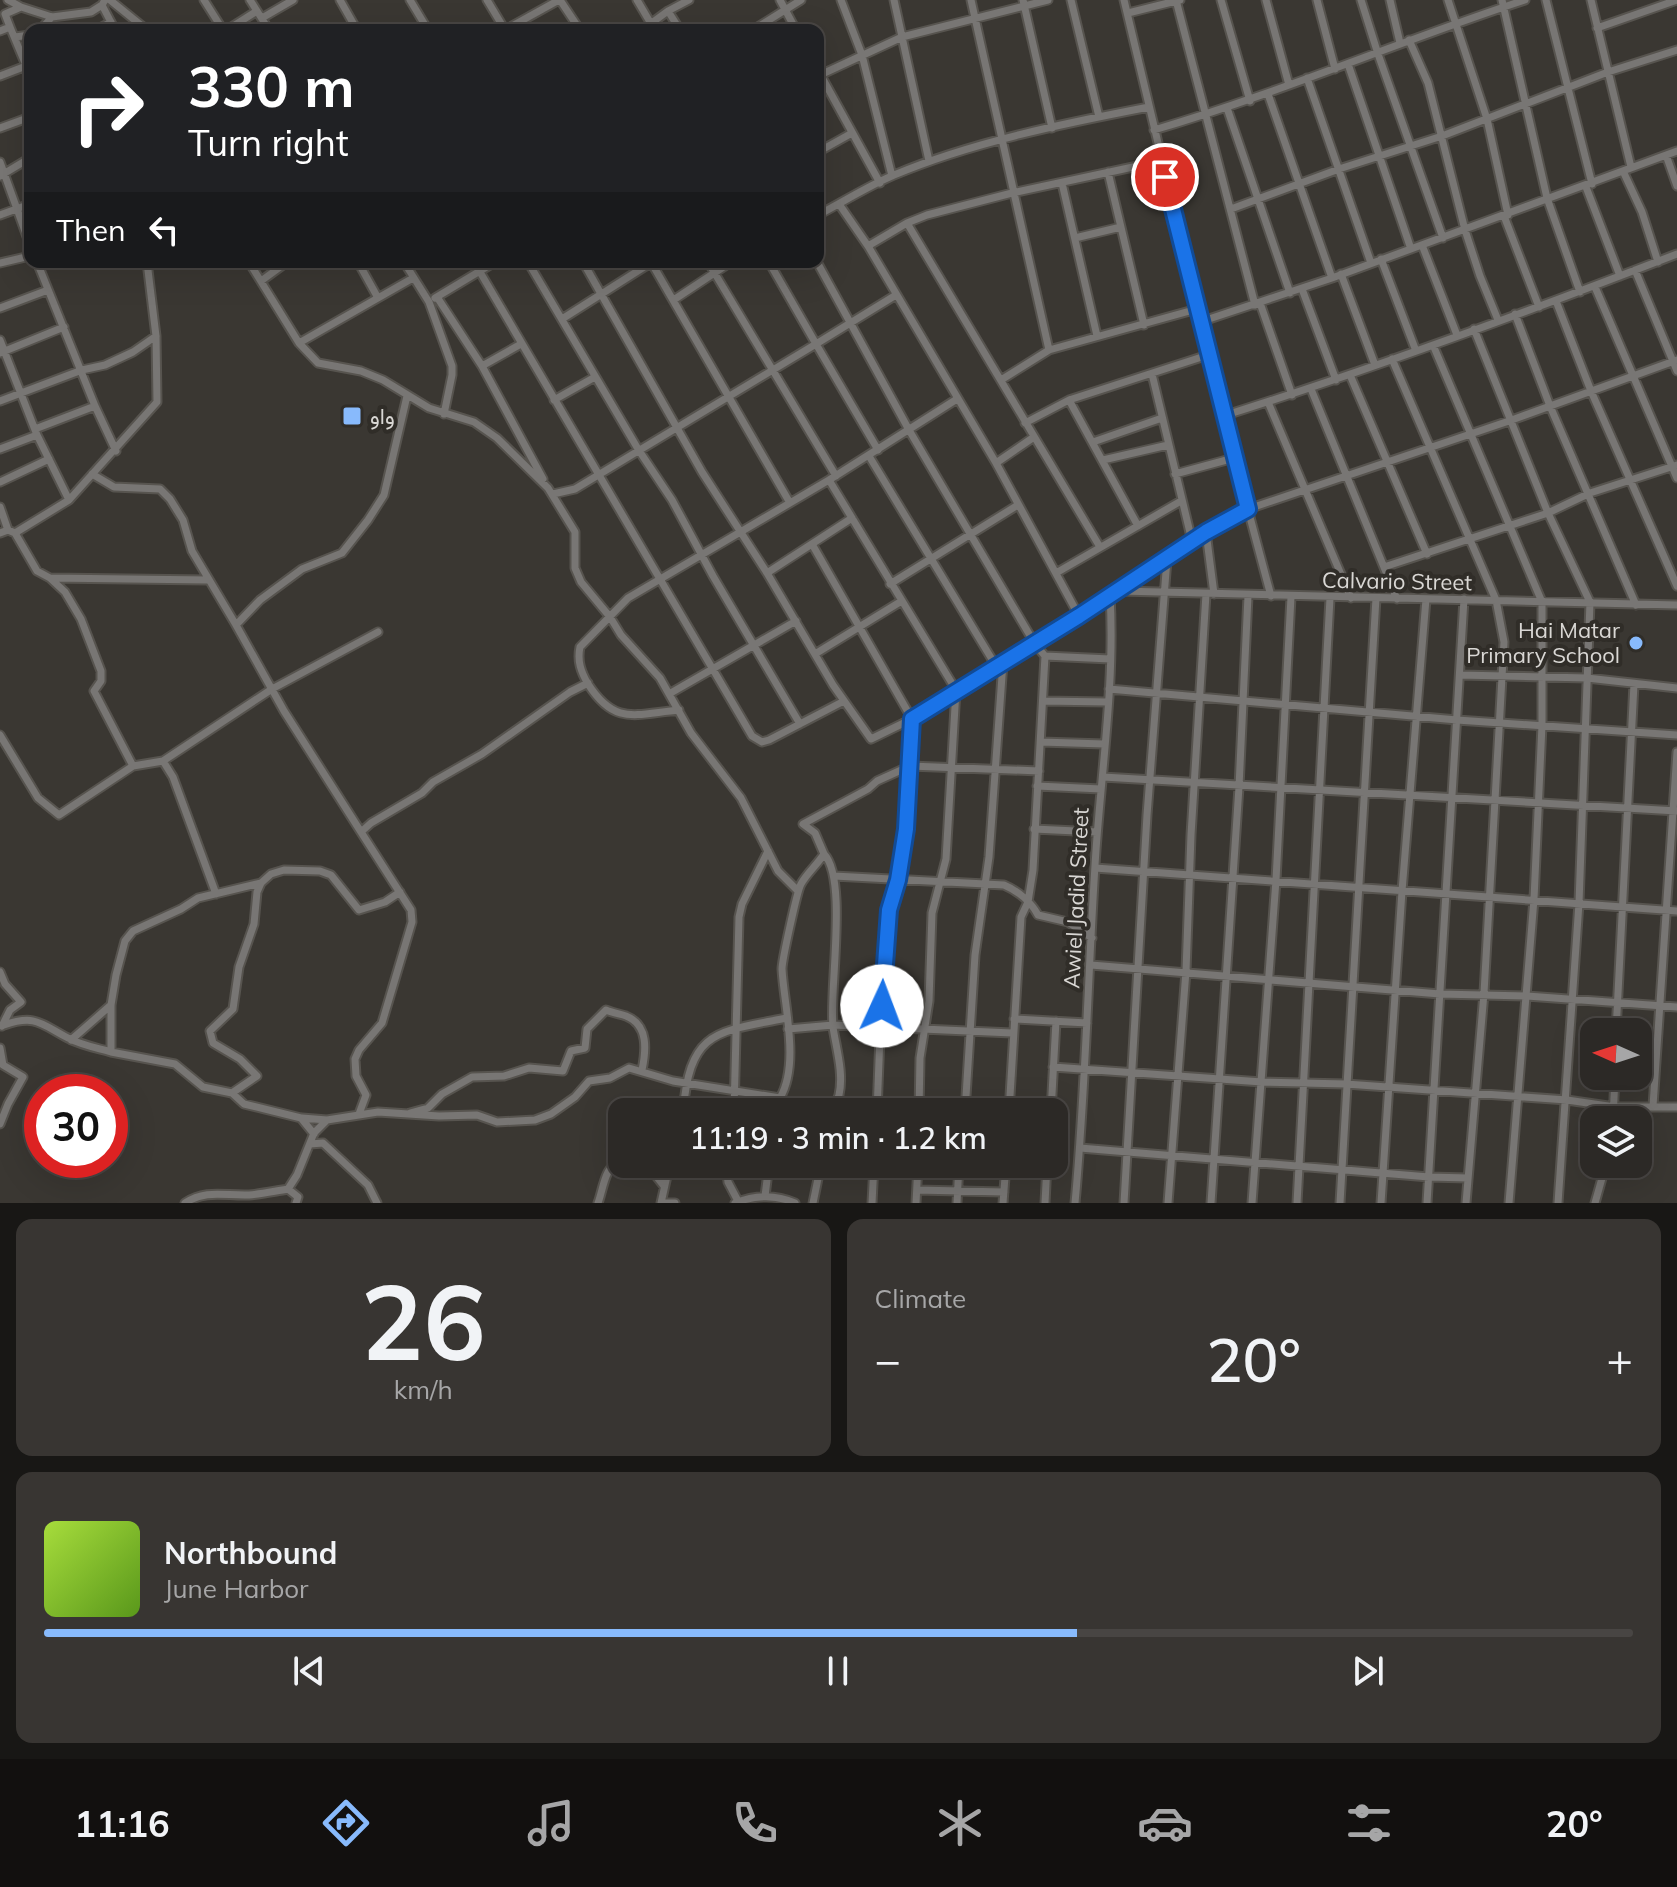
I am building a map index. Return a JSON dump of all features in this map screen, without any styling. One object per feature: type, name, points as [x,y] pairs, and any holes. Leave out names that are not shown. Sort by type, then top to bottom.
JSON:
[{"type":"street","points":[[8,0],[52,17],[91,12],[105,2]]},
{"type":"street","points":[[204,0],[221,24]]},
{"type":"street","points":[[250,0],[265,24]]},
{"type":"street","points":[[238,24],[293,0]]},
{"type":"street","points":[[340,0],[354,24]]},
{"type":"street","points":[[410,0],[424,24]]},
{"type":"street","points":[[487,0],[501,24]]},
{"type":"street","points":[[516,24],[559,0],[576,24]]},
{"type":"street","points":[[637,0],[650,22],[689,0]]},
{"type":"street","points":[[780,0],[793,24]]},
{"type":"street","points":[[762,24],[801,0]]},
{"type":"street","points":[[841,0],[862,55],[892,176]]},
{"type":"street","points":[[894,0],[929,161]]},
{"type":"street","points":[[971,0],[1049,350]]},
{"type":"street","points":[[824,71],[902,37],[1048,0]]},
{"type":"street","points":[[1071,0],[1099,117]]},
{"type":"street","points":[[1124,0],[1223,416],[1271,596]]},
{"type":"street","points":[[1128,13],[1177,0],[1258,304],[1292,395]]},
{"type":"street","points":[[1221,0],[1250,101]]},
{"type":"street","points":[[1266,0],[1289,85]]},
{"type":"street","points":[[1317,0],[1335,69]]},
{"type":"street","points":[[1361,0],[1443,238]]},
{"type":"street","points":[[1390,0],[1400,43]]},
{"type":"street","points":[[1448,0],[1487,119],[1506,215],[1539,307]]},
{"type":"street","points":[[1154,130],[1250,101],[1456,24],[1503,3],[1525,0]]},
{"type":"street","points":[[1546,0],[1589,185],[1620,276]]},
{"type":"street","points":[[1591,0],[1627,169],[1658,262]]},
{"type":"street","points":[[1597,28],[1677,0]]},
{"type":"street","points":[[105,2],[111,22],[107,24]]},
{"type":"street","points":[[105,2],[138,24]]},
{"type":"street","points":[[1503,3],[1547,198],[1580,292]]},
{"type":"street","points":[[1024,4],[1052,128]]},
{"type":"street","points":[[21,7],[5,14],[24,59]]},
{"type":"street","points":[[668,11],[676,24]]},
{"type":"street","points":[[46,24],[52,17]]},
{"type":"street","points":[[0,31],[10,27]]},
{"type":"street","points":[[15,37],[24,36]]},
{"type":"street","points":[[1409,40],[1428,83],[1465,230],[1498,320]]},
{"type":"street","points":[[1231,209],[1379,155],[1442,136],[1608,72],[1677,50]]},
{"type":"street","points":[[1348,64],[1411,249]]},
{"type":"street","points":[[0,76],[24,70]]},
{"type":"street","points":[[1307,78],[1371,263]]},
{"type":"street","points":[[824,82],[880,183]]},
{"type":"street","points":[[1268,94],[1332,278]]},
{"type":"street","points":[[824,212],[892,176],[929,161],[1052,128],[1149,107]]},
{"type":"street","points":[[1227,108],[1290,293]]},
{"type":"street","points":[[0,128],[24,119]]},
{"type":"street","points":[[824,149],[852,133]]},
{"type":"street","points":[[1200,322],[1302,289],[1677,151]]},
{"type":"street","points":[[1666,155],[1677,186]]},
{"type":"street","points":[[3,175],[24,161]]},
{"type":"street","points":[[868,246],[927,215],[1161,161]]},
{"type":"street","points":[[0,162],[24,228]]},
{"type":"street","points":[[1108,172],[1144,325]]},
{"type":"street","points":[[1062,183],[1097,336]]},
{"type":"street","points":[[839,204],[868,246],[996,463],[1079,616]]},
{"type":"street","points":[[0,215],[24,206]]},
{"type":"street","points":[[907,223],[1100,547]]},
{"type":"street","points":[[1075,238],[1121,227]]},
{"type":"street","points":[[1422,245],[1457,335]]},
{"type":"street","points":[[1223,416],[1311,389],[1595,287],[1677,254]]},
{"type":"street","points":[[0,263],[24,257]]},
{"type":"street","points":[[1381,259],[1416,351]]},
{"type":"street","points":[[39,268],[116,451]]},
{"type":"street","points":[[8,532],[69,500],[157,402],[156,336],[148,268]]},
{"type":"street","points":[[253,268],[299,343],[318,363],[361,371],[444,414],[474,422],[491,433],[551,491],[575,489],[896,295]]},
{"type":"street","points":[[261,281],[279,268]]},
{"type":"street","points":[[361,268],[378,298]]},
{"type":"street","points":[[407,268],[429,302],[452,366],[444,414]]},
{"type":"street","points":[[429,302],[486,268]]},
{"type":"street","points":[[532,268],[703,554],[800,724]]},
{"type":"street","points":[[586,268],[741,532],[844,701],[871,739],[912,719],[1035,644],[1206,532],[1248,509],[1470,435],[1675,360]]},
{"type":"street","points":[[562,319],[643,268]]},
{"type":"street","points":[[656,268],[790,503]]},
{"type":"street","points":[[712,268],[773,369],[900,602],[956,690],[946,859],[932,913],[929,1001],[920,1058],[919,1098]]},
{"type":"street","points":[[675,299],[722,268]]},
{"type":"street","points":[[772,268],[878,450]]},
{"type":"street","points":[[820,268],[909,430],[1045,656],[1033,870],[1028,902],[1021,917],[1010,1098]]},
{"type":"street","points":[[1635,270],[1677,371]]},
{"type":"street","points":[[480,272],[712,669],[757,740],[769,740],[844,701]]},
{"type":"street","points":[[1341,274],[1375,365]]},
{"type":"street","points":[[299,343],[413,278]]},
{"type":"street","points":[[1595,287],[1632,376],[1675,466],[1677,478]]},
{"type":"street","points":[[1302,289],[1336,380]]},
{"type":"street","points":[[0,308],[48,290]]},
{"type":"street","points":[[437,297],[482,366],[575,532],[578,577],[621,635],[660,678],[691,733],[741,798],[778,871],[798,891]]},
{"type":"street","points":[[1556,301],[1591,391],[1677,586]]},
{"type":"street","points":[[1001,380],[1049,350],[1197,309]]},
{"type":"street","points":[[1515,314],[1550,406],[1636,605]]},
{"type":"street","points":[[2,352],[64,327]]},
{"type":"street","points":[[1474,329],[1548,513],[1590,602],[1574,999],[1558,1203]]},
{"type":"street","points":[[0,401],[82,370],[105,365],[133,352],[156,336]]},
{"type":"street","points":[[0,340],[2,352],[36,432],[69,500]]},
{"type":"street","points":[[482,366],[521,344]]},
{"type":"street","points":[[1433,345],[1542,602],[1542,725],[1534,899],[1509,1203]]},
{"type":"street","points":[[1025,423],[1069,400],[1208,355]]},
{"type":"street","points":[[1392,359],[1496,600],[1504,642],[1484,993],[1466,1203]]},
{"type":"street","points":[[1152,374],[1192,541]]},
{"type":"street","points":[[1350,375],[1427,554]]},
{"type":"street","points":[[554,400],[595,377]]},
{"type":"street","points":[[1311,389],[1397,599]]},
{"type":"street","points":[[236,625],[260,600],[302,569],[342,553],[368,520],[384,495],[407,396]]},
{"type":"street","points":[[679,710],[619,714],[606,708],[579,664],[579,651],[628,598],[869,456],[957,399]]},
{"type":"street","points":[[1069,400],[1138,526]]},
{"type":"street","points":[[1268,402],[1351,598]]},
{"type":"street","points":[[0,449],[95,406]]},
{"type":"street","points":[[1093,442],[1162,418]]},
{"type":"street","points":[[996,463],[1034,437]]},
{"type":"street","points":[[1103,460],[1168,445]]},
{"type":"street","points":[[869,456],[999,664],[986,883],[975,955],[966,1098]]},
{"type":"street","points":[[1175,474],[1234,458]]},
{"type":"street","points":[[0,482],[49,459]]},
{"type":"street","points":[[1384,567],[1548,513],[1590,493],[1675,466]]},
{"type":"street","points":[[92,474],[114,487],[160,489],[170,499],[183,520],[192,551],[307,750],[411,910],[410,935],[382,1023],[355,1059],[356,1076],[366,1095],[359,1114]]},
{"type":"street","points":[[1056,573],[1181,501]]},
{"type":"street","points":[[890,584],[1018,505]]},
{"type":"street","points":[[0,507],[8,532],[37,571],[65,592],[81,619],[101,671],[101,681],[94,691],[133,766]]},
{"type":"street","points":[[767,573],[852,518]]},
{"type":"street","points":[[1168,1203],[1186,971],[1200,695],[1210,594],[1206,532]]},
{"type":"street","points":[[812,544],[912,719],[906,829],[898,880],[889,910],[882,985],[878,1098]]},
{"type":"street","points":[[1124,1203],[1167,558]]},
{"type":"street","points":[[50,578],[208,580]]},
{"type":"street","name":"Calvario Street","points":[[1114,593],[1677,605]]},
{"type":"street","name":"Awiel Jadid Street","points":[[1075,1203],[1114,593]]},
{"type":"street","points":[[1211,1203],[1239,787],[1248,596]]},
{"type":"street","points":[[1252,1203],[1276,880],[1291,597]]},
{"type":"street","points":[[1297,1203],[1330,598]]},
{"type":"street","points":[[1340,1203],[1376,598]]},
{"type":"street","points":[[1381,1203],[1426,599]]},
{"type":"street","points":[[1427,1203],[1464,599]]},
{"type":"street","points":[[815,654],[900,602]]},
{"type":"street","points":[[669,694],[796,621]]},
{"type":"street","points":[[0,735],[38,798],[59,815],[133,766],[163,761],[272,689],[378,632]]},
{"type":"street","points":[[1045,656],[1110,659]]},
{"type":"street","points":[[1460,675],[1587,678],[1677,688]]},
{"type":"street","points":[[361,832],[588,683]]},
{"type":"street","points":[[1616,1018],[1630,808],[1634,684]]},
{"type":"street","points":[[1109,689],[1457,720],[1677,735]]},
{"type":"street","points":[[1043,701],[1108,702]]},
{"type":"street","points":[[1041,742],[1104,744]]},
{"type":"street","points":[[1677,752],[1653,1106],[1677,1107]]},
{"type":"street","points":[[163,761],[173,777],[216,894]]},
{"type":"street","points":[[837,1098],[839,1054],[833,1025],[834,876],[815,833],[803,824],[877,781],[910,766],[1039,771]]},
{"type":"street","points":[[1103,777],[1363,795],[1675,811]]},
{"type":"street","points":[[1037,786],[1101,789]]},
{"type":"street","points":[[1034,829],[1097,832]]},
{"type":"street","points":[[735,1098],[739,917],[742,904],[768,851]]},
{"type":"street","points":[[2,1026],[23,1019],[39,1020],[71,1040],[111,1052],[175,1064],[203,1087],[232,1093],[244,1104],[301,1118],[327,1120],[359,1114],[404,1114],[477,1115],[497,1122],[535,1120],[551,1114],[575,1097],[589,1081],[610,1078],[629,1068],[687,1083],[780,1098],[787,1078],[788,1029],[782,968],[798,891],[824,854]]},
{"type":"street","points":[[1095,868],[1677,911]]},
{"type":"street","points":[[232,1093],[257,1076],[240,1059],[213,1043],[210,1031],[233,1009],[239,967],[254,924],[257,892],[261,883],[271,874],[284,870],[320,871],[331,875],[359,910],[385,902],[400,892]]},
{"type":"street","points":[[834,876],[986,883],[1015,890],[1038,915],[1068,922],[1092,938]]},
{"type":"street","points":[[111,1052],[111,1005],[120,952],[133,931],[168,916],[198,898],[261,883]]},
{"type":"street","points":[[1091,965],[1440,994],[1484,993],[1677,1007]]},
{"type":"street","points":[[0,972],[5,984],[21,1002],[10,1010],[2,1026]]},
{"type":"street","points":[[71,1040],[111,1005]]},
{"type":"street","points":[[404,1114],[428,1108],[442,1094],[472,1077],[504,1076],[529,1068],[563,1071],[571,1051],[585,1048],[587,1029],[606,1010],[630,1018],[642,1034],[647,1046],[642,1070]]},
{"type":"street","points":[[685,1098],[695,1055],[702,1045],[713,1037],[737,1029],[787,1018]]},
{"type":"street","points":[[1014,1019],[1087,1023]]},
{"type":"street","points":[[1052,1098],[1056,1021]]},
{"type":"street","points":[[788,1029],[833,1025],[1012,1033]]},
{"type":"street","points":[[0,1048],[3,1065],[23,1077],[0,1124]]},
{"type":"street","points":[[1053,1067],[1262,1082],[1303,1081],[1390,1087],[1567,1100],[1608,1106]]},
{"type":"street","points":[[301,1118],[314,1134]]},
{"type":"street","points":[[185,1203],[208,1193],[248,1199],[288,1189],[314,1134],[327,1120]]},
{"type":"street","points":[[310,1144],[323,1143],[368,1185],[377,1203]]},
{"type":"street","points":[[1080,1148],[1468,1178]]},
{"type":"street","points":[[598,1203],[608,1170]]},
{"type":"street","points":[[658,1178],[664,1186]]},
{"type":"street","points":[[668,1178],[662,1203],[675,1203]]},
{"type":"street","points":[[728,1178],[736,1202],[765,1196],[795,1203]]},
{"type":"street","points":[[765,1196],[767,1178]]},
{"type":"street","points":[[813,1203],[818,1178]]},
{"type":"street","points":[[872,1203],[873,1178]]},
{"type":"street","points":[[916,1203],[917,1178]]},
{"type":"street","points":[[957,1203],[958,1178]]},
{"type":"street","points":[[1003,1203],[1005,1178]]},
{"type":"street","points":[[1045,1203],[1046,1178]]},
{"type":"street","points":[[1595,1203],[1602,1178]]},
{"type":"street","points":[[288,1189],[298,1197],[296,1203]]},
{"type":"street","points":[[917,1190],[1004,1192]]},
{"type":"place","name":"واو","points":[[352,416]]},
{"type":"place","name":"Hai Matar Primary School","points":[[1636,643]]},
{"type":"route","points":[[882,1006],[889,910],[898,880],[906,829],[912,719],[974,678],[1035,644],[1206,532],[1248,509],[1165,177]]}]
